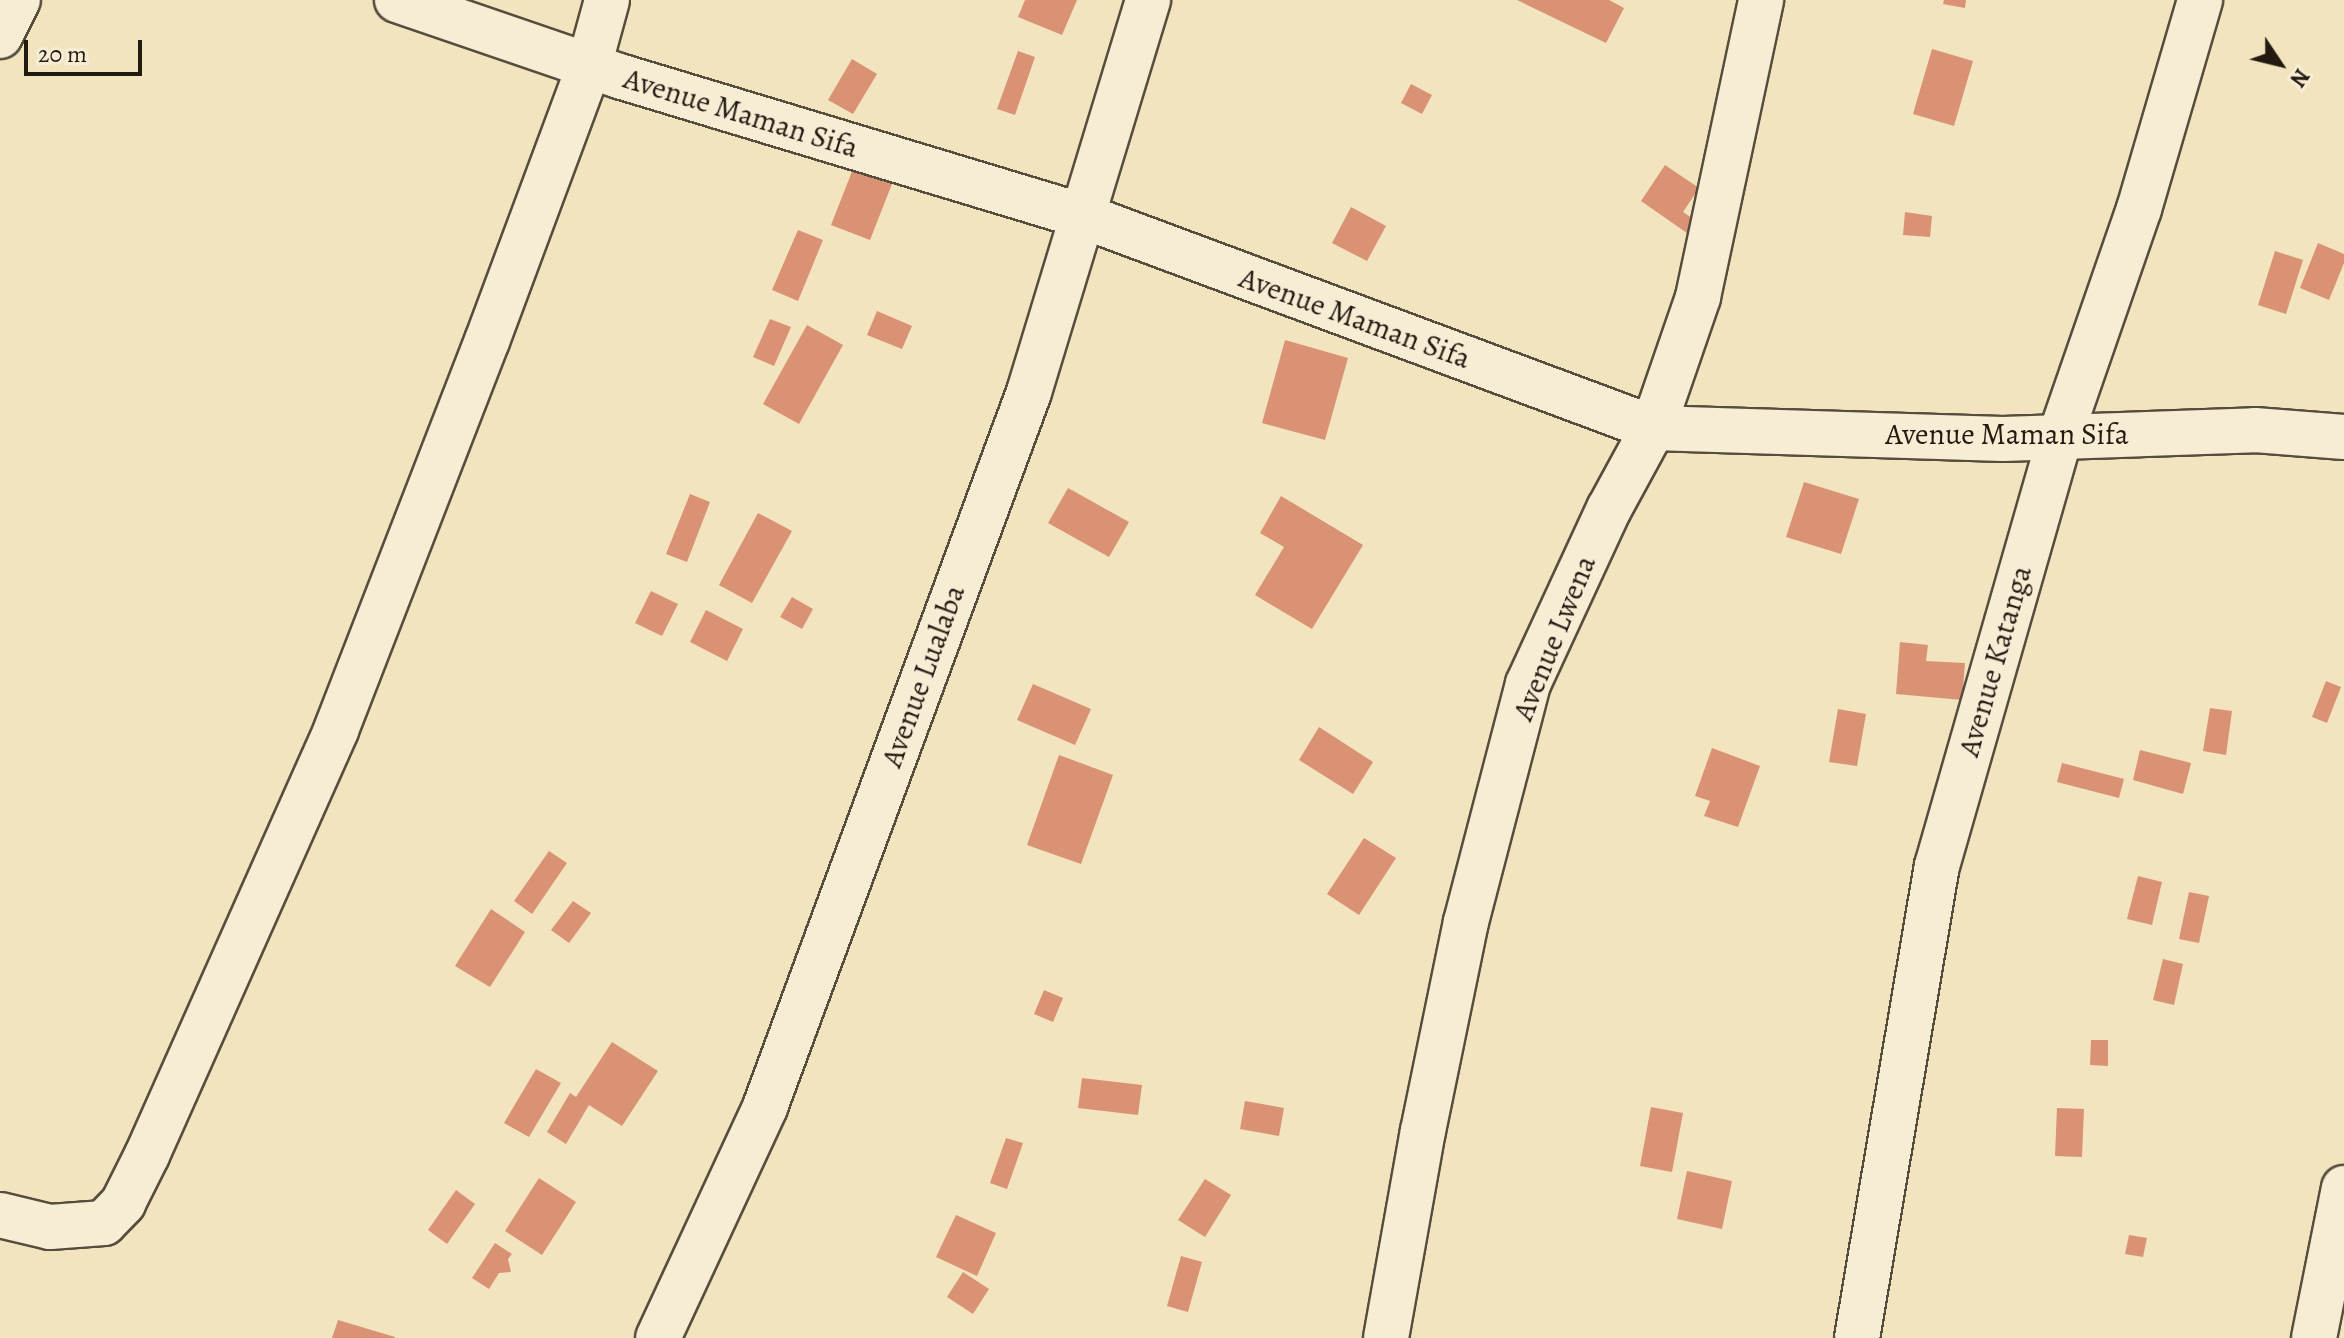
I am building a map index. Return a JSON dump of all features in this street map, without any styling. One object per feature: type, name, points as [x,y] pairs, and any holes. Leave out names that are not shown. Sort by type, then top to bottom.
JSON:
[{"type":"street","points":[[0,36],[18,0]]},
{"type":"street","name":"Avenue Maman Sifa","points":[[397,0],[589,66],[1083,216],[1653,428],[2003,439],[2255,430],[2344,437]]},
{"type":"street","points":[[0,1215],[50,1227],[76,1228],[104,1223],[123,1203],[336,730],[589,66],[607,0]]},
{"type":"street","name":"Avenue Lualaba","points":[[658,1338],[765,1107],[1029,392],[1148,0]]},
{"type":"street","name":"Avenue Lwena","points":[[1386,1338],[1423,1131],[1466,922],[1528,684],[1609,509],[1653,428],[1698,297],[1761,0]]},
{"type":"street","name":"Avenue Katanga","points":[[1857,1338],[1937,866],[2060,437],[2139,209],[2200,0]]},
{"type":"street","points":[[2314,1338],[2344,1188]]},
{"type":"building","points":[[1025,0],[1077,0],[1062,35],[1018,17]]},
{"type":"building","points":[[1517,0],[1609,0],[1624,8],[1606,43]]},
{"type":"building","points":[[1944,0],[1966,0],[1965,8],[1943,4]]},
{"type":"building","points":[[1932,49],[1973,61],[1954,126],[1913,114]]},
{"type":"building","points":[[1018,51],[1035,57],[1015,115],[997,109]]},
{"type":"building","points":[[852,59],[877,74],[853,114],[828,100]]},
{"type":"building","points":[[1411,84],[1432,95],[1422,114],[1401,103]]},
{"type":"building","points":[[1665,165],[1699,188],[1683,212],[1705,227],[1697,240],[1641,201]]},
{"type":"building","points":[[853,169],[892,184],[870,240],[831,225]]},
{"type":"building","points":[[1351,207],[1386,226],[1367,261],[1332,243]]},
{"type":"building","points":[[1905,212],[1932,216],[1930,237],[1903,235]]},
{"type":"building","points":[[798,230],[823,240],[798,301],[772,290]]},
{"type":"building","points":[[2318,243],[2344,254],[2344,263],[2329,300],[2300,288]]},
{"type":"building","points":[[2275,251],[2303,260],[2286,314],[2258,305]]},
{"type":"building","points":[[877,311],[912,326],[902,349],[867,335]]},
{"type":"building","points":[[770,319],[791,327],[774,366],[753,357]]},
{"type":"building","points":[[807,325],[843,345],[799,424],[763,404]]},
{"type":"building","points":[[1285,340],[1348,358],[1325,440],[1262,423]]},
{"type":"building","points":[[1804,482],[1859,499],[1841,554],[1786,537]]},
{"type":"building","points":[[1068,488],[1129,522],[1109,557],[1048,523]]},
{"type":"building","points":[[690,494],[710,502],[687,562],[666,554]]},
{"type":"building","points":[[1281,496],[1363,545],[1312,629],[1255,595],[1284,547],[1260,533]]},
{"type":"building","points":[[758,513],[792,531],[752,603],[719,585]]},
{"type":"building","points":[[651,591],[678,604],[662,636],[635,623]]},
{"type":"building","points":[[792,597],[813,609],[802,629],[780,617]]},
{"type":"building","points":[[706,610],[743,629],[727,661],[690,642]]},
{"type":"building","points":[[1900,642],[1928,645],[1926,661],[1965,663],[1962,700],[1896,694]]},
{"type":"building","points":[[2326,681],[2341,687],[2327,723],[2312,717]]},
{"type":"building","points":[[1033,684],[1091,709],[1075,745],[1017,720]]},
{"type":"building","points":[[2210,708],[2232,711],[2226,755],[2203,751]]},
{"type":"building","points":[[1838,709],[1866,714],[1857,766],[1829,762]]},
{"type":"building","points":[[1319,727],[1373,762],[1353,794],[1299,760]]},
{"type":"building","points":[[1712,748],[1760,766],[1738,827],[1704,816],[1710,801],[1695,796]]},
{"type":"building","points":[[2140,750],[2191,763],[2183,794],[2133,780]]},
{"type":"building","points":[[1059,755],[1113,775],[1081,864],[1027,845]]},
{"type":"building","points":[[2062,763],[2124,779],[2119,798],[2057,782]]},
{"type":"building","points":[[1364,838],[1396,858],[1359,915],[1327,894]]},
{"type":"building","points":[[549,851],[567,863],[532,914],[514,901]]},
{"type":"building","points":[[2138,876],[2162,882],[2152,925],[2127,919]]},
{"type":"building","points":[[2189,892],[2209,896],[2199,943],[2179,939]]},
{"type":"building","points":[[573,901],[591,913],[569,943],[551,930]]},
{"type":"building","points":[[491,909],[525,932],[490,987],[455,966]]},
{"type":"building","points":[[2163,959],[2183,964],[2174,1005],[2153,1000]]},
{"type":"building","points":[[1044,990],[1063,998],[1053,1022],[1034,1014]]},
{"type":"building","points":[[2091,1040],[2108,1040],[2108,1066],[2090,1065]]},
{"type":"building","points":[[612,1042],[658,1071],[622,1126],[589,1105],[566,1144],[547,1132],[570,1093],[576,1097]]},
{"type":"building","points":[[536,1069],[561,1083],[529,1137],[504,1123]]},
{"type":"building","points":[[1082,1078],[1142,1085],[1138,1115],[1078,1108]]},
{"type":"building","points":[[1245,1101],[1284,1108],[1279,1136],[1240,1129]]},
{"type":"building","points":[[1651,1107],[1683,1113],[1672,1172],[1640,1166]]},
{"type":"building","points":[[2057,1108],[2084,1109],[2082,1157],[2055,1156]]},
{"type":"building","points":[[1006,1138],[1023,1143],[1007,1189],[990,1183]]},
{"type":"building","points":[[1687,1171],[1732,1181],[1722,1229],[1677,1219]]},
{"type":"building","points":[[539,1178],[576,1202],[542,1255],[505,1231]]},
{"type":"building","points":[[1205,1179],[1231,1195],[1205,1237],[1178,1220]]},
{"type":"building","points":[[456,1190],[475,1204],[447,1244],[428,1230]]},
{"type":"building","points":[[956,1215],[996,1233],[977,1276],[936,1257]]},
{"type":"building","points":[[2129,1235],[2147,1238],[2143,1257],[2125,1254]]},
{"type":"building","points":[[495,1243],[512,1254],[508,1259],[511,1272],[499,1273],[489,1289],[472,1278]]},
{"type":"building","points":[[1181,1256],[1202,1262],[1188,1312],[1167,1306]]},
{"type":"building","points":[[963,1272],[989,1289],[973,1314],[947,1297]]},
{"type":"building","points":[[338,1320],[395,1337],[395,1338],[332,1338]]}]
